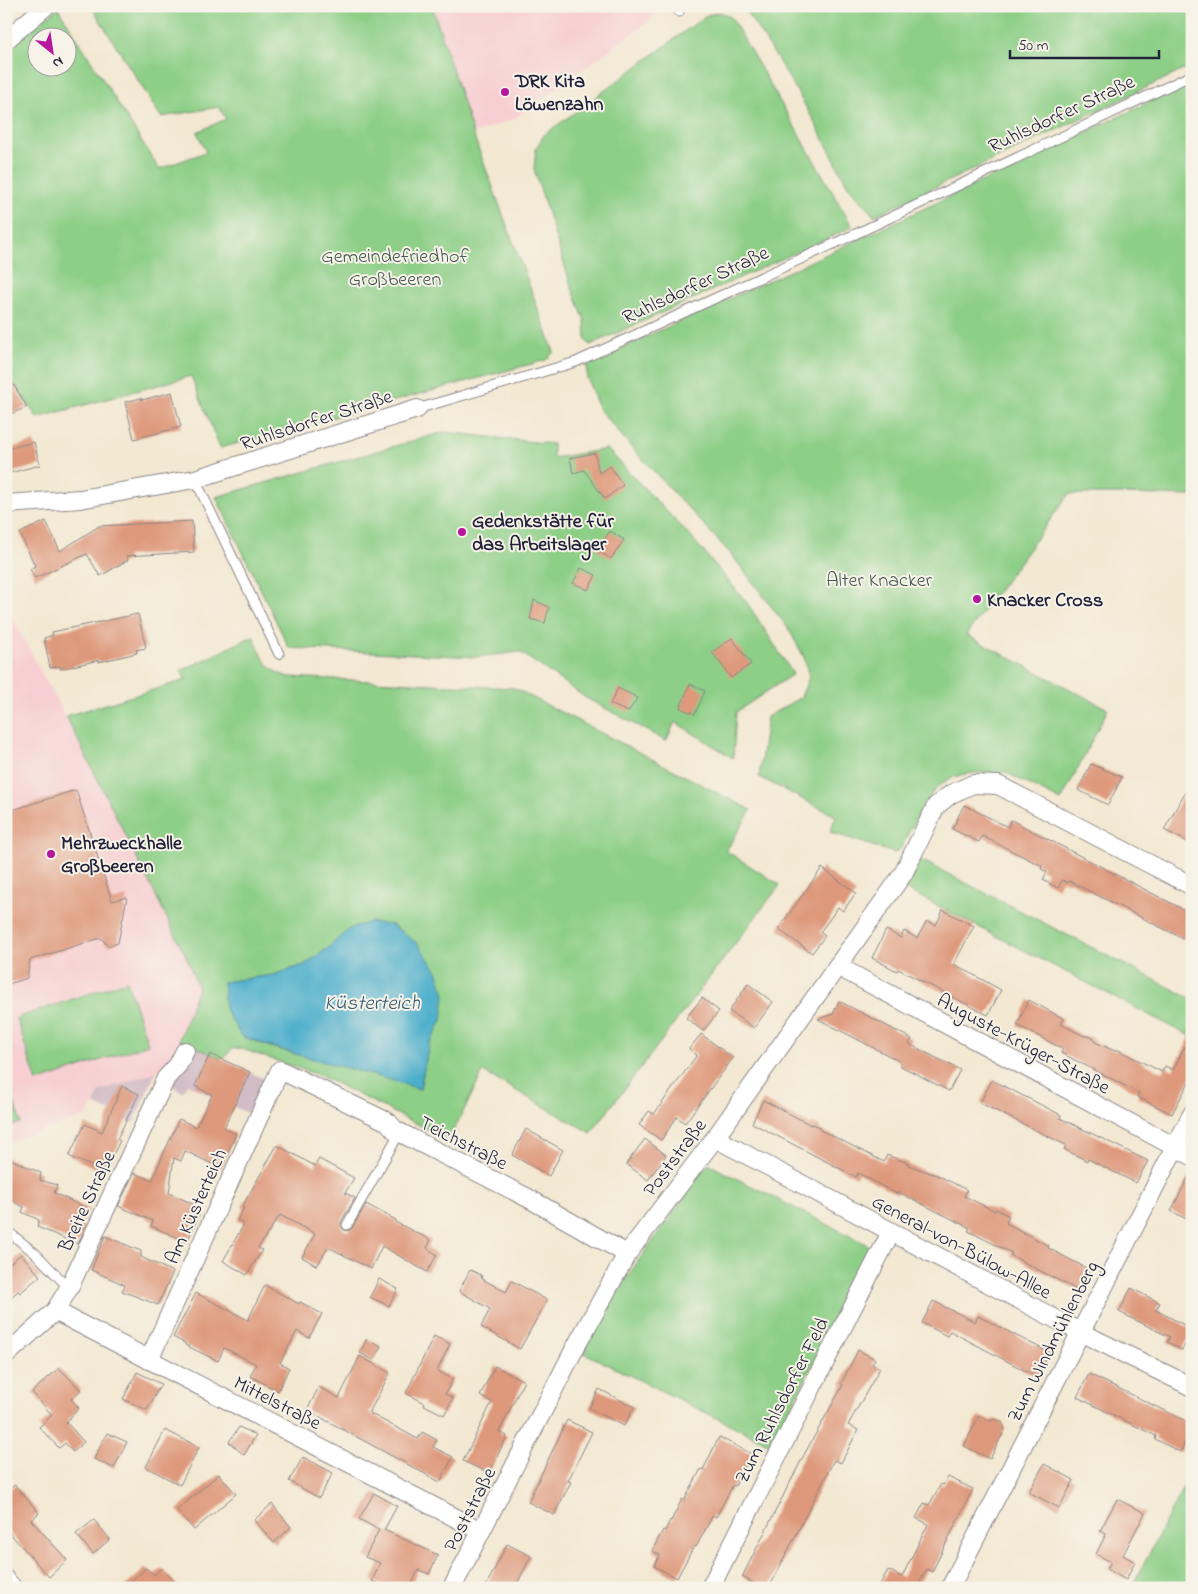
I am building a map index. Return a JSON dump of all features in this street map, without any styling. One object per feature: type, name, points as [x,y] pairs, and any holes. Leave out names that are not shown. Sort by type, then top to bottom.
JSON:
[{"type":"street","points":[[6,40],[46,6]]},
{"type":"street","name":"Ruhlsdorfer Straße","points":[[6,504],[80,499],[195,479],[417,409]]},
{"type":"street","name":"Poststraße","points":[[452,1588],[575,1348],[627,1254],[715,1138],[903,874],[936,806],[951,794],[973,784],[998,785],[1192,886]]},
{"type":"street","name":"Auguste-Krüger-Straße","points":[[837,966],[1192,1156]]},
{"type":"street","name":"Breite Straße","points":[[6,1354],[55,1310],[69,1288],[166,1078],[178,1065],[185,1051]]},
{"type":"street","name":"Teichstraße","points":[[280,1070],[388,1122],[395,1130],[528,1198],[627,1254]]},
{"type":"street","name":"Am Küsterteich","points":[[149,1360],[280,1070]]},
{"type":"street","name":"Zum Windmühlenberg","points":[[950,1588],[1192,1114]]},
{"type":"street","name":"General-von-Bülow-Allee","points":[[715,1138],[1080,1332],[1192,1387]]},
{"type":"street","name":"Zum Ruhlsdorfer Feld","points":[[710,1588],[891,1232]]},
{"type":"street","name":"Mittelstraße","points":[[55,1310],[481,1531]]},
{"type":"street","points":[[6,1580],[13,1588]]},
{"type":"lane","name":"Ruhlsdorfer Straße","points":[[417,409],[576,362],[1192,75]]},
{"type":"lane","points":[[195,479],[278,654]]},
{"type":"lane","points":[[347,1225],[396,1139],[395,1130]]},
{"type":"lane","points":[[6,1230],[35,1253],[69,1288]]},
{"type":"shaded area","name":"DRK Kita Löwenzahn","points":[[432,6],[647,6],[654,18],[514,119],[473,134]]},
{"type":"shaded area","points":[[6,606],[77,739],[187,958],[198,988],[175,1053],[167,1064],[156,1072],[100,1091],[87,1116],[6,1143]]},
{"type":"shaded area","points":[[194,1047],[267,1080],[251,1115],[187,1084],[183,1092],[167,1083],[186,1062]]},
{"type":"shaded area","points":[[156,1072],[133,1123],[94,1104],[100,1091]]},
{"type":"green space","name":"Gemeindefriedhof Großbeeren","points":[[91,6],[432,6],[473,134],[554,352],[546,360],[220,448],[191,376],[37,418],[6,370],[6,51],[28,33],[28,78],[78,78],[78,40],[159,169],[206,152],[197,132],[226,119],[219,107],[161,117]]},
{"type":"green space","points":[[742,6],[1192,6],[1192,66],[874,216],[849,187],[815,123],[775,55]]},
{"type":"green space","points":[[58,8],[71,28],[34,28]]},
{"type":"green space","points":[[720,12],[731,17],[852,226],[590,345],[586,340],[585,321],[570,283],[534,169],[536,148],[544,135],[707,15]]},
{"type":"green space","name":"Alter Knacker","points":[[1192,82],[1192,496],[1069,494],[966,635],[1108,709],[1061,801],[1003,771],[1000,776],[982,773],[963,774],[946,781],[932,793],[899,851],[894,853],[830,832],[836,816],[759,777],[767,717],[801,697],[809,677],[804,657],[788,628],[731,554],[633,449],[599,409],[587,378],[587,364],[866,236]]},
{"type":"green space","points":[[444,432],[553,444],[553,458],[607,449],[692,538],[748,604],[793,674],[736,712],[733,758],[675,722],[666,741],[586,698],[520,652],[476,657],[289,648],[216,497]]},
{"type":"green space","points":[[253,636],[266,662],[275,671],[289,677],[514,688],[751,810],[726,851],[780,885],[591,1133],[483,1072],[449,1140],[321,1076],[239,1048],[232,1049],[223,1059],[179,1040],[198,988],[187,958],[66,716],[186,680],[181,671]],"holes":[[[327,949],[442,1020],[429,1044],[420,1089],[270,1047],[241,1036],[223,982],[273,975],[304,965]]]},
{"type":"green space","points":[[921,860],[1192,999],[1192,1037],[905,889]]},
{"type":"green space","points":[[127,981],[148,1044],[37,1082],[16,1018]]},
{"type":"green space","points":[[14,1102],[21,1123],[6,1127],[6,1105]]},
{"type":"green space","points":[[708,1164],[872,1247],[772,1445],[578,1350],[639,1260]]},
{"type":"green space","points":[[1192,1470],[1192,1588],[1132,1587]]},
{"type":"water","name":"Küsterteich","points":[[370,922],[392,925],[418,944],[437,971],[445,995],[442,1020],[429,1044],[420,1089],[285,1051],[241,1036],[225,1009],[223,982],[273,975],[304,965],[327,949],[349,929]]},
{"type":"building","points":[[6,372],[27,407],[6,416]]},
{"type":"building","points":[[172,392],[181,427],[134,439],[125,402],[141,398],[142,400]]},
{"type":"building","points":[[34,442],[40,465],[6,474],[6,449]]},
{"type":"building","points":[[595,453],[599,473],[610,466],[623,485],[605,499],[584,470],[573,473],[570,458]]},
{"type":"building","points":[[46,521],[60,551],[99,526],[192,521],[194,552],[126,556],[128,560],[100,576],[87,554],[35,578],[30,569],[35,566],[20,533]]},
{"type":"building","points":[[610,531],[624,540],[611,559],[597,550]]},
{"type":"building","points":[[581,568],[596,575],[588,590],[573,583]]},
{"type":"building","points":[[534,600],[549,607],[545,623],[530,619]]},
{"type":"building","points":[[138,614],[146,648],[136,650],[137,653],[99,662],[99,660],[60,669],[60,666],[50,668],[44,638],[53,635],[52,632]]},
{"type":"building","points":[[732,638],[751,664],[731,678],[712,652]]},
{"type":"building","points":[[690,684],[705,691],[695,714],[680,708]]},
{"type":"building","points":[[618,688],[638,698],[628,712],[610,704]]},
{"type":"building","points":[[1091,764],[1122,777],[1108,805],[1078,790]]},
{"type":"building","points":[[1192,780],[1192,844],[1164,830]]},
{"type":"building","name":"Mehrzweckhalle Großbeeren","points":[[76,790],[112,901],[127,897],[118,943],[108,946],[101,938],[30,960],[27,978],[6,985],[6,812]]},
{"type":"building","points":[[964,805],[1008,827],[1011,820],[1192,914],[1192,943],[1069,881],[1068,883],[1062,880],[1058,888],[1043,880],[1047,872],[1041,869],[1042,866],[982,836],[979,842],[952,829]]},
{"type":"building","points":[[822,868],[856,893],[843,911],[838,907],[820,932],[825,936],[812,953],[778,929]]},
{"type":"building","points":[[943,910],[974,926],[954,964],[1001,990],[988,1015],[898,969],[897,971],[872,958],[886,930],[901,938],[904,931],[917,938],[927,921],[936,925]]},
{"type":"building","points":[[748,984],[773,1002],[754,1028],[729,1011]]},
{"type":"building","points":[[702,998],[719,1011],[703,1031],[686,1018]]},
{"type":"building","points":[[1029,1000],[1064,1019],[1061,1024],[1084,1036],[1093,1038],[1095,1042],[1115,1051],[1116,1049],[1162,1072],[1165,1066],[1173,1070],[1192,1033],[1192,1076],[1172,1114],[1137,1097],[1139,1093],[1061,1053],[1063,1049],[1017,1025]]},
{"type":"building","points":[[839,1001],[912,1039],[909,1044],[960,1070],[949,1091],[899,1065],[901,1062],[818,1019],[833,1014]]},
{"type":"building","points":[[701,1034],[733,1058],[685,1123],[677,1117],[661,1140],[639,1125],[649,1111],[654,1114],[697,1055],[689,1049]]},
{"type":"building","points":[[210,1054],[250,1072],[224,1128],[236,1134],[221,1168],[185,1151],[181,1161],[174,1158],[169,1193],[200,1207],[200,1213],[187,1242],[151,1226],[153,1221],[118,1206],[134,1173],[152,1180],[179,1119],[196,1127],[212,1095],[195,1086]]},
{"type":"building","points":[[992,1080],[1061,1115],[1060,1118],[1148,1161],[1136,1183],[1088,1159],[1087,1161],[1064,1149],[1066,1145],[980,1103]]},
{"type":"building","points":[[122,1086],[139,1094],[117,1139],[120,1141],[104,1172],[69,1156],[85,1124],[102,1132]]},
{"type":"building","points":[[763,1100],[811,1125],[820,1127],[820,1130],[884,1162],[887,1155],[939,1176],[967,1190],[964,1196],[1009,1216],[1006,1223],[1090,1270],[1079,1291],[1010,1255],[1012,1253],[968,1231],[970,1228],[898,1192],[897,1194],[858,1173],[856,1177],[752,1123]]},
{"type":"building","points":[[526,1129],[563,1150],[549,1176],[512,1155]]},
{"type":"building","points":[[645,1139],[666,1155],[648,1180],[626,1164]]},
{"type":"building","points":[[277,1145],[315,1166],[319,1159],[354,1178],[345,1193],[355,1198],[341,1222],[344,1230],[348,1231],[352,1228],[366,1204],[396,1220],[395,1222],[431,1240],[427,1248],[437,1255],[427,1272],[382,1246],[371,1269],[328,1247],[317,1266],[302,1257],[315,1234],[280,1215],[258,1248],[262,1250],[247,1275],[223,1261],[244,1224],[237,1220],[244,1208],[242,1207]]},
{"type":"building","points":[[6,1157],[41,1173],[40,1180],[57,1185],[54,1193],[89,1209],[81,1226],[85,1228],[78,1244],[37,1227],[39,1220],[22,1212],[24,1207],[6,1198]]},
{"type":"building","points":[[1192,1170],[1192,1222],[1171,1211]]},
{"type":"building","points":[[105,1236],[141,1251],[141,1257],[173,1272],[158,1305],[122,1291],[125,1285],[91,1270]]},
{"type":"building","points":[[21,1254],[40,1276],[6,1302],[6,1267]]},
{"type":"building","points":[[470,1270],[506,1292],[512,1281],[547,1300],[520,1349],[481,1327],[490,1309],[459,1291]]},
{"type":"building","points":[[379,1279],[398,1289],[389,1306],[370,1297]]},
{"type":"building","points":[[265,1285],[299,1304],[300,1302],[322,1314],[309,1338],[297,1331],[280,1363],[289,1368],[278,1391],[250,1376],[256,1364],[224,1348],[218,1361],[173,1337],[196,1293],[248,1320]]},
{"type":"building","points":[[1131,1288],[1160,1303],[1156,1310],[1192,1329],[1192,1333],[1182,1350],[1167,1342],[1170,1337],[1119,1312]]},
{"type":"building","points":[[933,1301],[975,1322],[978,1316],[1050,1353],[1037,1377],[950,1331],[947,1336],[922,1323]]},
{"type":"building","points":[[434,1336],[450,1344],[437,1371],[453,1379],[445,1394],[453,1398],[444,1415],[406,1393]]},
{"type":"building","points":[[367,1339],[381,1346],[374,1360],[360,1353]]},
{"type":"building","points":[[858,1350],[875,1359],[872,1364],[880,1368],[848,1425],[858,1430],[841,1463],[834,1460],[769,1588],[763,1588],[742,1577],[805,1453],[843,1385],[841,1384]]},
{"type":"building","points":[[360,1356],[390,1373],[369,1413],[418,1439],[422,1432],[437,1440],[433,1447],[453,1457],[440,1482],[307,1410],[319,1387],[339,1398]]},
{"type":"building","points":[[495,1366],[524,1381],[499,1432],[507,1436],[489,1473],[463,1461],[492,1402],[480,1396]]},
{"type":"building","points":[[59,1368],[81,1390],[71,1399],[79,1408],[66,1422],[84,1442],[73,1452],[65,1443],[59,1448],[39,1427],[52,1415],[32,1392]]},
{"type":"building","points":[[137,1372],[161,1384],[147,1410],[123,1399]]},
{"type":"building","points":[[1089,1374],[1192,1424],[1192,1429],[1180,1452],[1155,1439],[1156,1436],[1077,1397]]},
{"type":"building","points":[[599,1389],[634,1407],[624,1426],[589,1408]]},
{"type":"building","points":[[979,1416],[990,1421],[996,1419],[1002,1422],[1005,1429],[990,1459],[964,1446]]},
{"type":"building","points":[[567,1420],[592,1432],[568,1481],[571,1482],[554,1515],[528,1502]]},
{"type":"building","points":[[239,1427],[256,1435],[244,1455],[229,1442]]},
{"type":"building","points":[[165,1430],[199,1447],[180,1485],[146,1467]]},
{"type":"building","points":[[107,1433],[127,1442],[114,1468],[94,1459]]},
{"type":"building","points":[[719,1437],[752,1454],[716,1517],[713,1515],[696,1547],[694,1546],[677,1578],[654,1566],[660,1555],[652,1551],[682,1499],[684,1501],[701,1469],[703,1470]]},
{"type":"building","points":[[303,1457],[333,1473],[319,1498],[289,1481]]},
{"type":"building","points":[[1044,1464],[1074,1480],[1059,1508],[1029,1492]]},
{"type":"building","points":[[219,1474],[236,1494],[194,1530],[177,1510]]},
{"type":"building","points":[[948,1477],[973,1489],[932,1572],[927,1569],[918,1585],[923,1588],[878,1588],[888,1570],[902,1577],[928,1524],[916,1518],[924,1503],[929,1505],[941,1484],[943,1485]]},
{"type":"building","points":[[15,1485],[39,1513],[31,1520],[67,1560],[49,1577],[6,1529],[6,1492]]},
{"type":"building","points":[[374,1493],[397,1506],[384,1530],[438,1555],[429,1574],[418,1570],[410,1588],[388,1588],[372,1581],[380,1563],[365,1557],[379,1530],[359,1519]]},
{"type":"building","points":[[1117,1499],[1145,1513],[1123,1555],[1135,1562],[1126,1580],[1107,1569],[1111,1562],[1096,1554],[1106,1534],[1100,1531]]},
{"type":"building","points":[[272,1504],[291,1527],[274,1543],[254,1520]]},
{"type":"building","points":[[94,1520],[110,1539],[93,1554],[76,1534]]},
{"type":"building","points":[[507,1544],[531,1556],[515,1588],[485,1588]]},
{"type":"building","points":[[146,1568],[154,1575],[162,1568],[179,1588],[123,1588]]},
{"type":"place","name":"DRK Kita Löwenzahn","points":[[505,92]]},
{"type":"place","name":"Gedenkstätte für das Arbeitslager","points":[[462,532]]},
{"type":"place","name":"Knacker Cross","points":[[977,599]]},
{"type":"place","name":"Mehrzweckhalle Großbeeren","points":[[51,854]]}]
